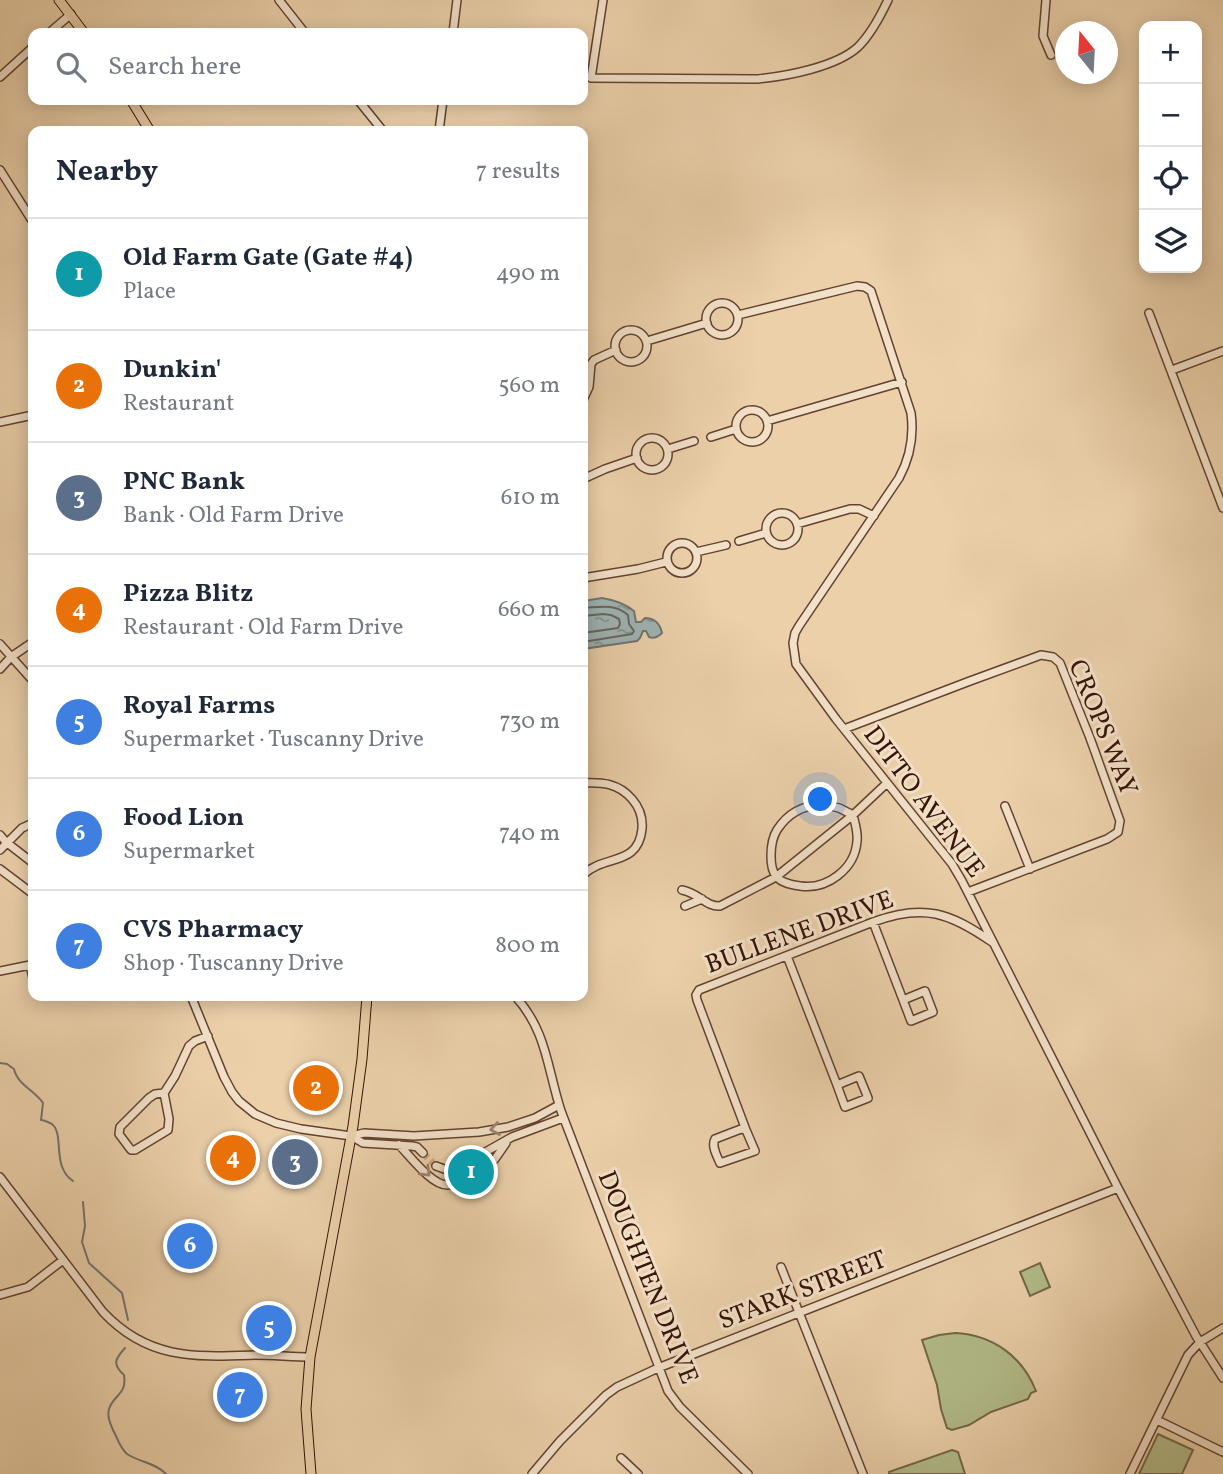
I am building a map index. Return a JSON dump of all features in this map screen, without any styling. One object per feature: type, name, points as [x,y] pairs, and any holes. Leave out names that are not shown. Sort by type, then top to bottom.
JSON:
[{"type":"main road","points":[[59,0],[81,28]]},
{"type":"main road","points":[[134,105],[147,126]]},
{"type":"main road","points":[[312,1474],[306,1409],[310,1357],[351,1136],[367,1001]]},
{"type":"street","points":[[279,0],[301,28]]},
{"type":"street","points":[[454,28],[457,0]]},
{"type":"street","points":[[603,0],[591,78],[758,79],[782,77],[841,58],[857,48],[869,34],[888,0]]},
{"type":"street","points":[[1046,0],[1043,36],[1051,55]]},
{"type":"street","points":[[55,28],[71,14]]},
{"type":"street","points":[[0,76],[28,51]]},
{"type":"street","points":[[362,105],[379,126]]},
{"type":"street","points":[[440,126],[442,105]]},
{"type":"street","points":[[0,170],[28,214]]},
{"type":"street","name":"DITTO AVENUE","points":[[738,314],[856,286],[871,291],[913,423],[910,451],[900,478],[795,633],[793,643],[796,664],[844,729],[952,864],[1118,1188],[1200,1342],[1223,1378]]},
{"type":"street","points":[[718,303],[730,305],[738,314],[736,327],[726,334],[714,333],[707,323],[708,311],[718,303]]},
{"type":"street","points":[[1149,313],[1223,508]]},
{"type":"street","points":[[647,341],[707,323]]},
{"type":"street","points":[[627,330],[639,332],[647,341],[645,354],[636,361],[623,359],[616,350],[617,338],[627,330]]},
{"type":"street","points":[[588,389],[591,364],[616,350]]},
{"type":"street","points":[[1172,370],[1223,351]]},
{"type":"street","points":[[767,421],[902,382]]},
{"type":"street","points":[[748,411],[760,412],[767,421],[767,432],[753,442],[743,439],[736,429],[738,418],[748,411]]},
{"type":"street","points":[[0,422],[28,416]]},
{"type":"street","points":[[711,437],[736,429]]},
{"type":"street","points":[[648,438],[656,438],[668,449],[667,461],[657,469],[644,468],[637,458],[637,450],[648,438]]},
{"type":"street","points":[[668,449],[694,442]]},
{"type":"street","points":[[588,477],[637,458]]},
{"type":"street","points":[[797,524],[850,509],[859,509],[874,516]]},
{"type":"street","points":[[778,513],[793,517],[797,524],[798,533],[794,540],[786,545],[778,545],[770,540],[766,533],[766,524],[770,517],[778,513]]},
{"type":"street","points":[[739,541],[766,533]]},
{"type":"street","points":[[685,542],[692,546],[698,558],[687,573],[674,572],[666,562],[670,547],[685,542]]},
{"type":"street","points":[[696,552],[726,545]]},
{"type":"street","points":[[588,577],[666,562]]},
{"type":"street","points":[[0,644],[28,676]]},
{"type":"street","points":[[0,669],[28,645]]},
{"type":"street","name":"CROPS WAY","points":[[844,729],[1035,657],[1047,655],[1060,663],[1120,821],[1118,832],[1107,839],[968,892]]},
{"type":"street","points":[[588,783],[601,782],[617,787],[630,797],[642,817],[642,830],[633,851],[588,870]]},
{"type":"street","points":[[682,890],[691,891],[714,907],[776,877],[853,815],[887,783]]},
{"type":"street","points":[[822,804],[853,815],[856,850],[844,871],[834,880],[809,888],[783,882],[776,877],[771,848],[774,834],[791,813],[802,807],[822,804]]},
{"type":"street","points":[[1005,806],[1030,869]]},
{"type":"street","points":[[0,850],[28,825]]},
{"type":"street","points":[[0,835],[28,859]]},
{"type":"street","points":[[0,869],[28,890]]},
{"type":"street","points":[[685,906],[702,899]]},
{"type":"street","name":"BULLENE DRIVE","points":[[746,1129],[696,992],[901,913],[927,912],[946,916],[967,925],[993,943]]},
{"type":"street","points":[[967,925],[978,913]]},
{"type":"street","points":[[873,922],[911,1021],[933,1012],[925,991],[903,1000]]},
{"type":"street","points":[[787,956],[836,1085],[845,1107],[868,1098],[859,1076],[836,1085]]},
{"type":"street","points":[[0,971],[28,965]]},
{"type":"street","points":[[193,1001],[232,1092],[255,1114],[276,1123],[351,1136],[364,1133],[414,1136],[479,1132],[508,1127],[561,1111]]},
{"type":"street","name":"DOUGHTEN DRIVE","points":[[519,1001],[535,1023],[544,1042],[561,1111],[667,1391],[748,1474]]},
{"type":"street","points":[[164,1093],[149,1098],[120,1127],[119,1134],[131,1150],[168,1130],[169,1119],[164,1093],[189,1046],[208,1035]]},
{"type":"street","points":[[436,1167],[447,1170],[457,1168],[561,1111]]},
{"type":"street","points":[[746,1129],[755,1150],[720,1163],[713,1145],[715,1139],[746,1129]]},
{"type":"street","points":[[351,1136],[363,1143],[412,1146],[423,1153]]},
{"type":"street","points":[[486,1165],[495,1159],[507,1140]]},
{"type":"street","points":[[399,1145],[439,1184],[448,1185],[458,1181]]},
{"type":"street","points":[[0,1177],[114,1324],[134,1338],[173,1353],[198,1356],[310,1357]]},
{"type":"street","name":"STARK STREET","points":[[531,1474],[560,1441],[617,1387],[658,1368],[1118,1188]]},
{"type":"street","points":[[0,1294],[28,1287],[63,1260]]},
{"type":"street","points":[[781,1266],[863,1474]]},
{"type":"street","points":[[1130,1474],[1188,1354],[1200,1342],[1223,1328]]},
{"type":"street","points":[[1157,1420],[1223,1452]]},
{"type":"street","points":[[621,1458],[638,1474]]},
{"type":"green space","points":[[1040,1263],[1050,1287],[1030,1296],[1020,1272]]},
{"type":"green space","points":[[955,1333],[982,1338],[1004,1350],[1023,1367],[1036,1391],[1031,1393],[1028,1399],[991,1412],[969,1425],[952,1430],[947,1428],[937,1385],[922,1340]]},
{"type":"green space","points":[[1158,1434],[1193,1450],[1182,1474],[1139,1474]]},
{"type":"green space","points":[[952,1450],[958,1452],[965,1474],[889,1474],[889,1472]]},
{"type":"water","points":[[602,598],[619,602],[634,611],[636,622],[645,618],[654,620],[662,633],[653,638],[643,631],[637,641],[588,648],[588,600]]},
{"type":"waterway","points":[[0,1063],[14,1069],[22,1083],[43,1103],[41,1120],[52,1124],[56,1129],[62,1167],[73,1181]]},
{"type":"waterway","points":[[83,1202],[85,1226],[82,1242],[89,1263],[122,1293],[128,1320]]},
{"type":"waterway","points":[[125,1348],[116,1361],[124,1375],[124,1387],[111,1404],[108,1414],[110,1422],[127,1454],[157,1467],[166,1474]]},
{"type":"tunnel","points":[[423,1153],[436,1166]]},
{"type":"tunnel","points":[[458,1181],[486,1165]]},
{"type":"place","name":"Dunkin'","points":[[316,1088]]},
{"type":"place","name":"Pizza Blitz","points":[[233,1158]]},
{"type":"place","name":"PNC Bank","points":[[295,1162]]},
{"type":"place","name":"Old Farm Gate (Gate #4)","points":[[471,1172]]},
{"type":"place","name":"Food Lion","points":[[190,1246]]},
{"type":"place","name":"Royal Farms","points":[[269,1328]]},
{"type":"place","name":"CVS Pharmacy","points":[[240,1395]]}]
